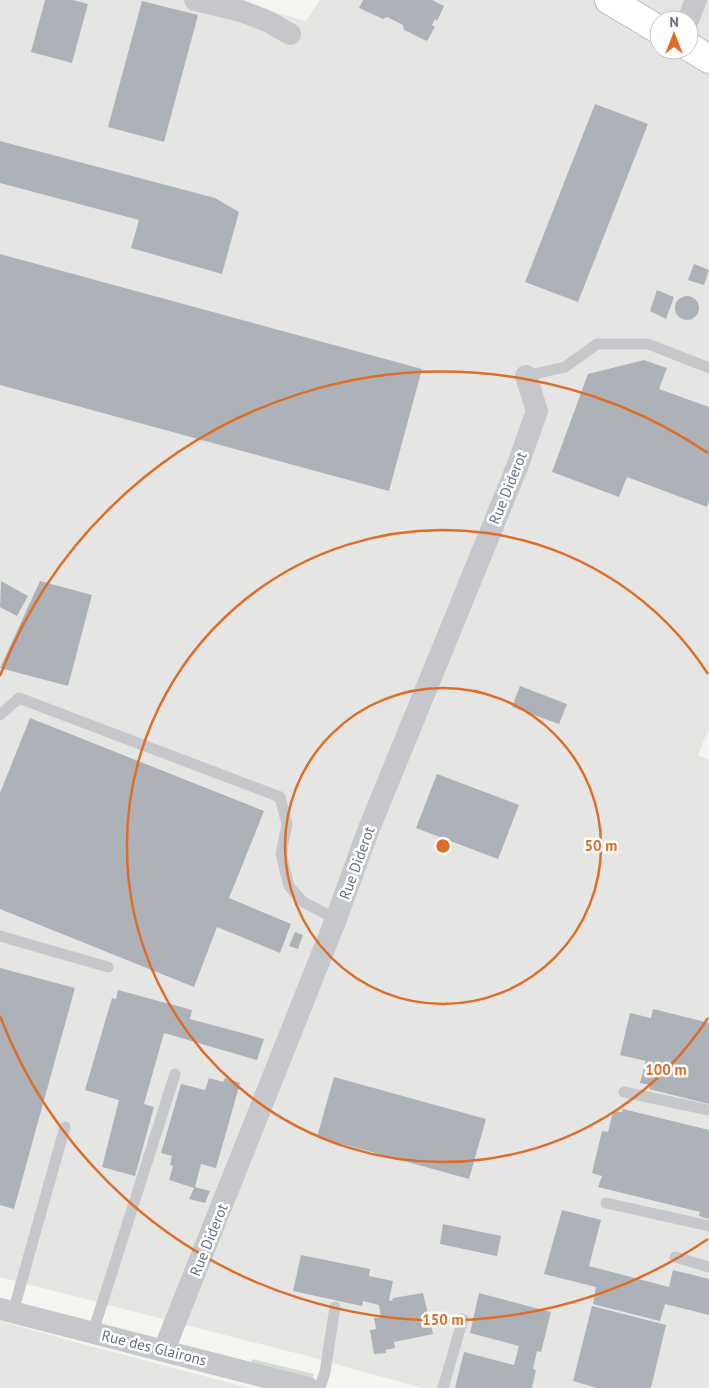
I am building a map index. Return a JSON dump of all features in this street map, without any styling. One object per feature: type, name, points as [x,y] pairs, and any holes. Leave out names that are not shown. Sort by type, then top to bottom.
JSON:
[{"type":"street","points":[[195,0],[267,21],[290,34]]},
{"type":"street","points":[[609,0],[649,24]]},
{"type":"street","name":"Rue Diderot","points":[[164,1350],[336,919],[368,831],[517,467],[537,410],[526,376]]},
{"type":"street","name":"Rue des Glairons","points":[[7,1310],[308,1388]]},
{"type":"lane","points":[[526,376],[565,367],[597,344],[648,344],[709,368]]},
{"type":"lane","points":[[0,715],[19,698],[280,797],[287,824],[281,854],[289,886],[303,902],[336,919]]},
{"type":"lane","points":[[0,936],[108,967]]},
{"type":"lane","points":[[94,1332],[175,1074]]},
{"type":"lane","points":[[624,1092],[709,1110]]},
{"type":"lane","points":[[7,1310],[65,1127]]},
{"type":"lane","points":[[606,1203],[709,1226]]},
{"type":"lane","points":[[676,1258],[709,1267]]},
{"type":"lane","points":[[320,1388],[325,1372],[335,1307]]},
{"type":"lane","points":[[443,1388],[463,1319]]},
{"type":"shaded area","points":[[0,0],[229,0],[306,21],[320,0],[709,0],[709,728],[698,755],[709,760],[709,1388],[422,1388],[307,1356],[0,1277]]},
{"type":"shaded area","points":[[0,1321],[79,1343],[249,1388],[0,1388]]},
{"type":"shaded area","points":[[252,1359],[314,1374],[312,1382],[250,1367]]},
{"type":"building","points":[[45,0],[73,0],[88,4],[72,63],[31,52]]},
{"type":"building","points":[[363,0],[432,0],[444,6],[437,21],[435,19],[432,25],[435,27],[427,41],[404,30],[403,25],[387,17],[383,19],[359,8]]},
{"type":"building","points":[[142,1],[198,15],[164,142],[108,127]]},
{"type":"building","points":[[595,104],[648,124],[578,302],[525,282]]},
{"type":"building","points":[[0,141],[215,198],[239,212],[222,274],[131,248],[139,220],[0,183]]},
{"type":"building","points":[[0,254],[422,369],[389,491],[0,385]]},
{"type":"building","points":[[694,264],[709,270],[704,285],[688,280]]},
{"type":"building","points":[[657,290],[674,297],[666,319],[650,311]]},
{"type":"building","points":[[687,296],[692,297],[698,303],[698,313],[692,319],[687,320],[682,319],[676,313],[675,308],[676,303],[682,297]]},
{"type":"building","points":[[644,360],[667,368],[659,389],[709,407],[709,500],[707,507],[627,477],[619,497],[552,472],[588,374]]},
{"type":"building","points":[[1,581],[28,596],[17,616],[0,607]]},
{"type":"building","points":[[40,581],[92,595],[68,686],[0,668]]},
{"type":"building","points":[[520,686],[567,704],[559,724],[512,707]]},
{"type":"building","points":[[30,718],[264,811],[229,898],[291,924],[280,953],[217,927],[194,987],[0,909],[0,793]]},
{"type":"building","points":[[437,774],[519,805],[498,859],[416,828]]},
{"type":"building","points":[[295,932],[303,935],[298,949],[289,946]]},
{"type":"building","points":[[0,968],[75,988],[14,1209],[0,1205]]},
{"type":"building","points":[[118,990],[192,1010],[190,1019],[264,1039],[257,1060],[164,1033],[144,1104],[154,1107],[135,1176],[102,1167],[119,1100],[85,1090],[112,998],[116,999]]},
{"type":"building","points":[[653,1009],[709,1023],[709,1104],[649,1089],[650,1085],[640,1083],[646,1061],[620,1055],[630,1013],[651,1018]]},
{"type":"building","points":[[334,1077],[486,1119],[469,1179],[317,1137]]},
{"type":"building","points":[[209,1078],[223,1082],[225,1078],[240,1083],[216,1168],[201,1164],[195,1187],[210,1191],[205,1203],[189,1199],[194,1188],[169,1180],[173,1166],[170,1165],[172,1156],[161,1153],[181,1084],[205,1090]]},
{"type":"building","points":[[623,1109],[709,1130],[709,1219],[699,1216],[700,1212],[598,1187],[602,1176],[592,1173],[602,1131],[608,1132],[613,1111],[622,1112]]},
{"type":"building","points":[[562,1210],[601,1220],[589,1266],[669,1287],[673,1270],[709,1279],[709,1315],[665,1304],[660,1321],[593,1304],[596,1287],[544,1274]]},
{"type":"building","points":[[443,1224],[501,1236],[497,1256],[440,1244]]},
{"type":"building","points":[[301,1255],[370,1269],[369,1276],[393,1281],[389,1300],[392,1301],[393,1298],[423,1293],[433,1334],[394,1342],[395,1348],[385,1350],[386,1353],[374,1354],[370,1330],[376,1329],[374,1318],[381,1317],[379,1305],[363,1301],[362,1306],[293,1291]]},
{"type":"building","points":[[479,1293],[551,1312],[541,1352],[537,1351],[533,1369],[536,1370],[532,1388],[455,1388],[464,1352],[514,1365],[519,1346],[470,1333]]},
{"type":"building","points":[[592,1306],[666,1325],[651,1388],[597,1388],[573,1381]]}]
